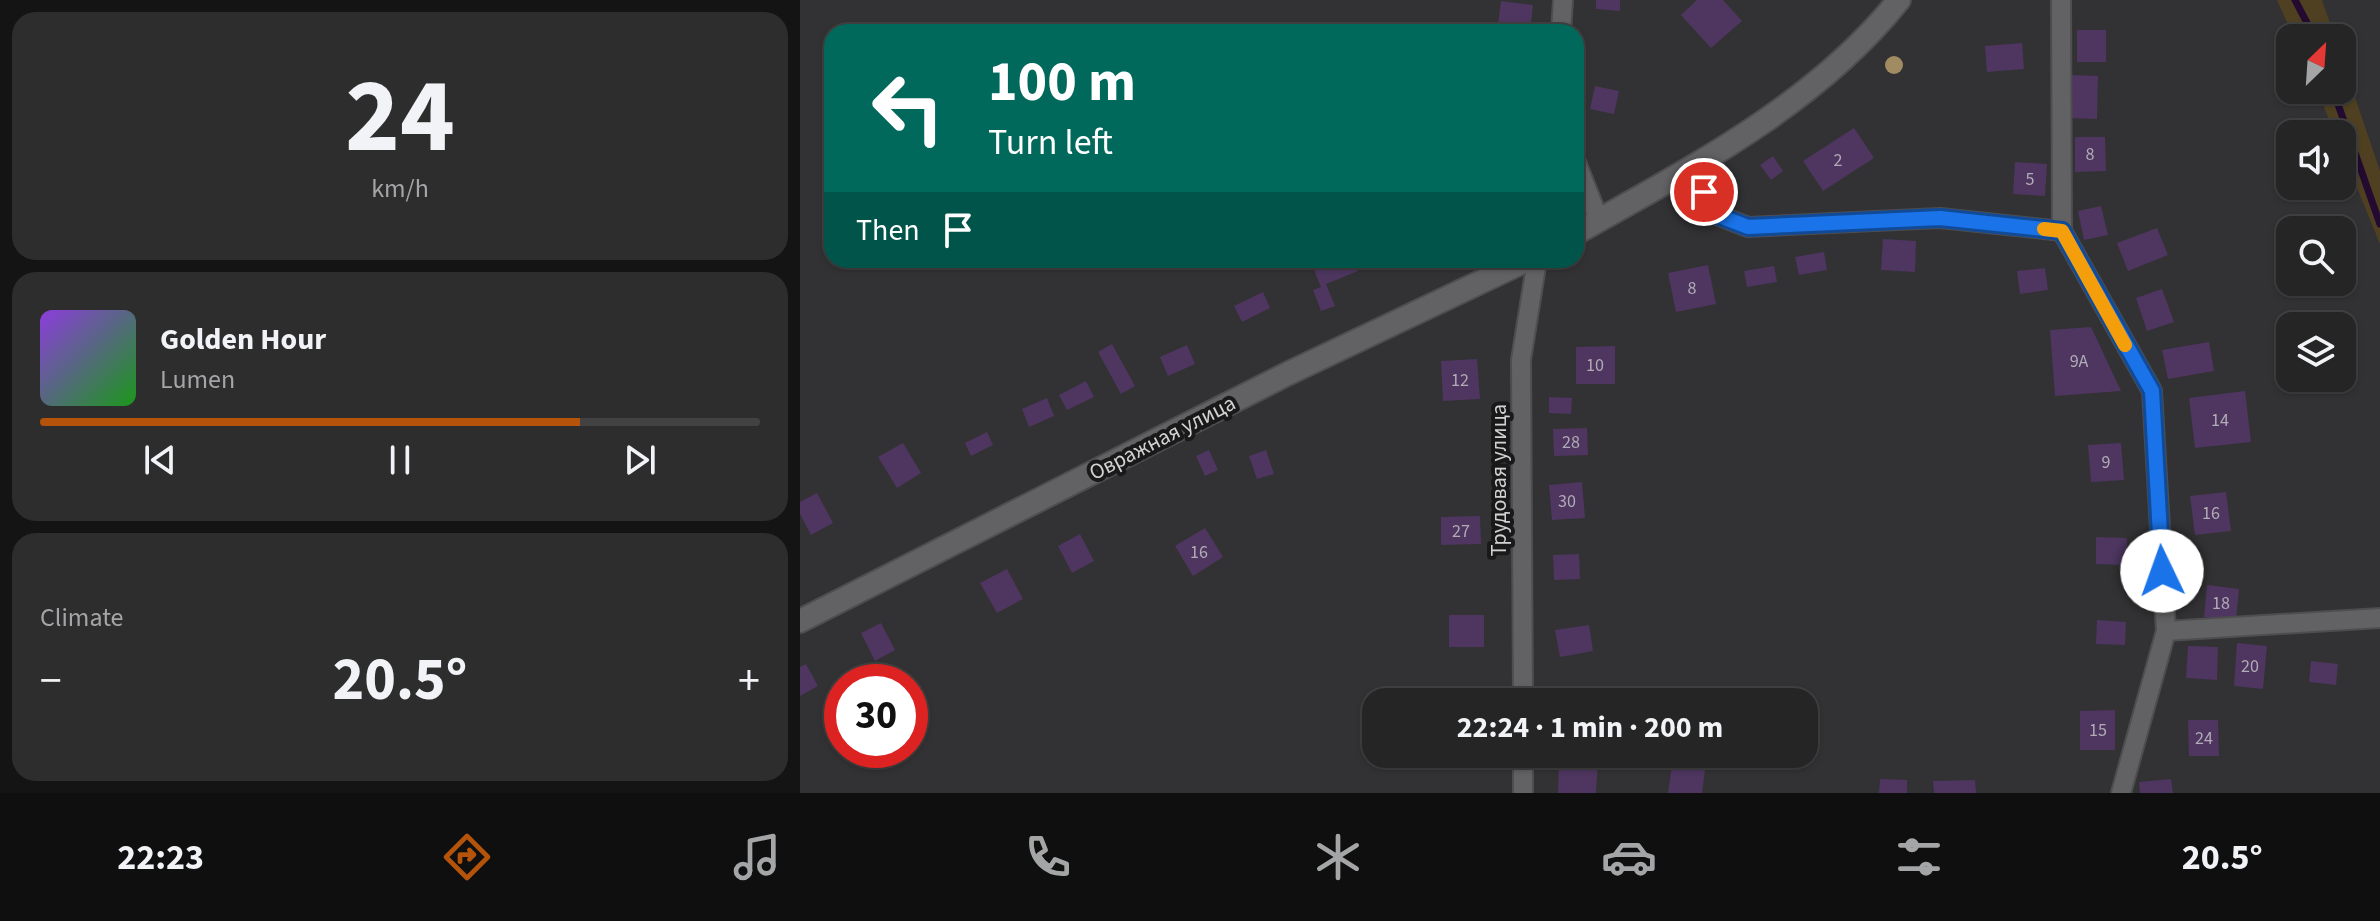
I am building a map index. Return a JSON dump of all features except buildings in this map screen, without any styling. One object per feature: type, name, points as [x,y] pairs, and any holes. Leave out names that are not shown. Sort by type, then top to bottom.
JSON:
[{"type":"street","points":[[1562,24],[1563,0]]},
{"type":"street","points":[[1584,228],[1691,168],[1800,96],[1872,34],[1899,0]]},
{"type":"street","points":[[2061,0],[2062,231],[2152,391],[2166,631],[2121,793]]},
{"type":"street","points":[[1691,168],[1717,215],[1748,227],[1940,218],[2062,231]]},
{"type":"street","points":[[1584,182],[1599,220]]},
{"type":"street","name":"Овражная улица","points":[[800,621],[1262,387],[1510,268]]},
{"type":"street","name":"Трудовая улица","points":[[1523,688],[1521,360],[1536,268]]},
{"type":"street","points":[[2166,631],[2380,618]]},
{"type":"street","points":[[1523,768],[1523,793]]},
{"type":"shaded area","points":[[2277,0],[2322,0],[2330,24],[2288,24]]},
{"type":"shaded area","points":[[2356,100],[2380,171],[2380,244],[2356,185],[2356,120],[2329,120],[2323,104],[2356,104]]},
{"type":"waterway","points":[[2295,0],[2308,24]]},
{"type":"waterway","points":[[2338,104],[2380,224]]},
{"type":"slow traffic","points":[[2044,229],[2062,231],[2125,345]]},
{"type":"route","points":[[1704,192],[1717,215],[1748,227],[1940,218],[2062,231],[2152,391],[2162,571]]}]
